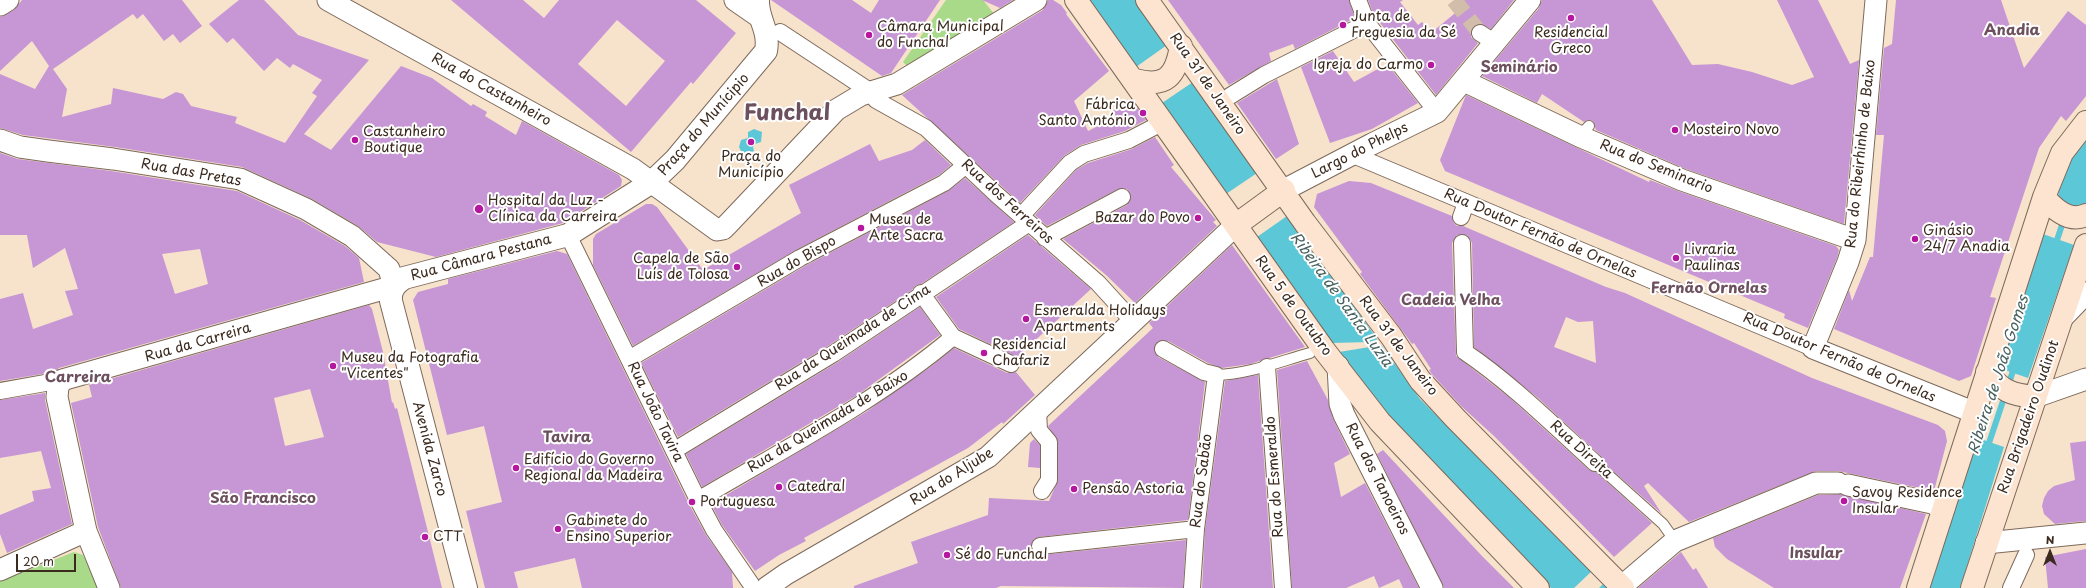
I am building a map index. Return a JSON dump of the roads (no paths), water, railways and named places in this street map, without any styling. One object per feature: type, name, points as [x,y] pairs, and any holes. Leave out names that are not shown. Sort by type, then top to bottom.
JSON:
[{"type":"main road","name":"Rua 5 de Outubro","points":[[1076,0],[1141,82],[1240,221],[1324,350],[1338,366],[1380,422],[1538,588]]},
{"type":"main road","name":"Rua 31 de Janeiro","points":[[1147,0],[1179,53],[1279,194],[1306,223],[1391,336],[1420,380],[1455,418],[1622,587]]},
{"type":"main road","points":[[1141,82],[1155,84],[1169,77],[1179,53]]},
{"type":"main road","points":[[1918,588],[1973,412],[1991,377],[2048,202],[2062,153],[2086,122]]},
{"type":"main road","points":[[1240,221],[1279,194]]},
{"type":"main road","points":[[2048,202],[2060,213],[2075,217],[2084,216]]},
{"type":"main road","name":"Rua Brigadeiro Oudinot","points":[[1972,588],[2028,396],[2064,316],[2086,245]]},
{"type":"main road","points":[[1991,377],[2004,390],[2028,396]]},
{"type":"street","points":[[0,5],[8,0]]},
{"type":"street","name":"Rua do Castanheiro","points":[[328,0],[633,169],[652,182]]},
{"type":"street","points":[[736,0],[760,9]]},
{"type":"street","name":"Praça do Munícipio","points":[[760,9],[765,26],[767,43],[762,57],[675,160],[652,182],[712,228],[717,230],[723,229],[836,110],[861,95],[897,84],[1036,0]]},
{"type":"street","points":[[1358,0],[1366,22],[1437,112],[1464,81],[1487,38],[1530,0]]},
{"type":"street","name":"Rua do Ribeirhinho de Baixo","points":[[1813,348],[1848,262],[1855,240],[1876,0]]},
{"type":"street","points":[[1230,96],[1264,75],[1366,22]]},
{"type":"street","points":[[780,32],[865,88]]},
{"type":"street","name":"Rua do Seminario","points":[[1464,81],[1584,131],[1682,180],[1855,240]]},
{"type":"street","name":"Rua dos Ferreiros","points":[[876,100],[926,128],[1025,220],[1098,283],[1128,316]]},
{"type":"street","name":"Largo do Phelps","points":[[1279,194],[1351,154],[1437,112]]},
{"type":"street","name":"Rua da Queimada de Cima","points":[[675,450],[833,354],[1025,220],[1070,163],[1084,154],[1129,140],[1154,127]]},
{"type":"street","name":"Rua das Pretas","points":[[0,140],[20,147],[48,152],[113,159],[240,179],[306,209],[352,236],[389,269],[394,286]]},
{"type":"street","name":"Rua Doutor Fernão de Ornelas","points":[[1351,154],[1464,210],[1973,412]]},
{"type":"street","name":"Rua do Bispo","points":[[629,359],[800,258],[944,183],[966,165]]},
{"type":"street","name":"Rua Câmara Pestana","points":[[394,286],[404,278],[568,235],[652,182]]},
{"type":"street","points":[[1045,238],[1122,197]]},
{"type":"street","name":"Rua do Aljube","points":[[758,586],[786,574],[988,457],[1240,221]]},
{"type":"street","name":"Rua João Tavira","points":[[568,235],[714,530],[758,586]]},
{"type":"street","name":"Rua Direita","points":[[1462,243],[1466,352],[1525,399],[1595,463]]},
{"type":"street","name":"Rua da Carreira","points":[[0,391],[62,380],[394,286]]},
{"type":"street","name":"Avenida Zarco","points":[[394,286],[390,294],[391,301],[466,588]]},
{"type":"street","points":[[921,293],[953,337],[1011,364]]},
{"type":"street","points":[[2064,316],[2086,293]]},
{"type":"street","name":"Rua da Queimada de Baixo","points":[[698,500],[843,415],[923,362],[953,337]]},
{"type":"street","points":[[1164,349],[1204,372],[1216,375]]},
{"type":"street","name":"Rua dos Tanoeiros","points":[[1338,366],[1340,404],[1344,415],[1432,588]]},
{"type":"street","name":"Rua do Esmeraldo","points":[[1267,367],[1283,588]]},
{"type":"street","name":"Rua do Sabão","points":[[1192,588],[1196,529],[1216,375]]},
{"type":"street","points":[[2028,396],[2086,379]]},
{"type":"street","points":[[62,380],[58,387],[57,397],[86,531],[109,588]]},
{"type":"street","points":[[1038,411],[1039,430],[1049,442],[1049,480],[1042,491]]},
{"type":"street","points":[[1622,587],[1684,538],[1816,483],[1843,484],[1932,503],[1944,508]]},
{"type":"street","points":[[1040,546],[1196,529]]},
{"type":"street","points":[[0,570],[86,531]]},
{"type":"street","points":[[1986,543],[2086,533]]},
{"type":"street","points":[[2011,588],[2026,555]]},
{"type":"street","points":[[780,588],[782,586],[784,588]]},
{"type":"lane","points":[[1216,375],[1236,374],[1267,367],[1310,353]]},
{"type":"lane","name":"Rua Direita","points":[[1595,463],[1663,524],[1684,538]]},
{"type":"water","name":"Ribeira de Santa Luzia","points":[[1087,0],[1135,0],[1420,399],[1610,588],[1551,588],[1500,533],[1384,415]]},
{"type":"water","points":[[754,129],[762,132],[761,142],[755,144],[753,147],[754,151],[747,154],[742,153],[739,147],[741,140],[748,138],[748,132]]},
{"type":"water","points":[[2086,136],[2086,205],[2076,210],[2059,200],[2060,184],[2067,166]]},
{"type":"water","points":[[2043,234],[2074,245],[2028,378],[1999,368]]},
{"type":"water","points":[[1975,437],[2004,447],[1960,588],[1927,588]]},
{"type":"waterway","name":"Ribeira de João Gomes","points":[[2055,246],[2064,219]]},
{"type":"waterway","name":"Ribeira de João Gomes","points":[[1987,449],[2015,365]]},
{"type":"tunnel","points":[[1454,0],[1480,33]]},
{"type":"place","name":"Residencial Greco","points":[[1571,18]]},
{"type":"place","name":"Junta de Freguesia da Sé","points":[[1343,25]]},
{"type":"place","name":"Câmara Municipal do Funchal","points":[[869,35]]},
{"type":"place","name":"Igreja do Carmo","points":[[1431,65]]},
{"type":"place","name":"Fábrica Santo António","points":[[1143,113]]},
{"type":"place","name":"Mosteiro Novo","points":[[1675,130]]},
{"type":"place","name":"Castanheiro Boutique","points":[[355,140]]},
{"type":"place","name":"Praça do Município","points":[[751,142]]},
{"type":"place","name":"Hospital da Luz - Clínica da Carreira","points":[[479,209]]},
{"type":"place","name":"Bazar do Povo","points":[[1198,218]]},
{"type":"place","name":"Museu de Arte Sacra","points":[[861,228]]},
{"type":"place","name":"Ginásio 24/7 Anadia","points":[[1915,239]]},
{"type":"place","name":"Livraria Paulinas","points":[[1676,258]]},
{"type":"place","name":"Capela de São Luís de Tolosa","points":[[737,267]]},
{"type":"place","name":"Esmeralda Holidays Apartments","points":[[1026,319]]},
{"type":"place","name":"Residencial Chafariz","points":[[984,353]]},
{"type":"place","name":"Museu da Fotografia \"Vicentes\"","points":[[333,366]]},
{"type":"place","name":"Edifício do Governo Regional da Madeira","points":[[516,468]]},
{"type":"place","name":"Catedral","points":[[779,487]]},
{"type":"place","name":"Pensão Astoria","points":[[1074,489]]},
{"type":"place","name":"Savoy Residence Insular","points":[[1844,501]]},
{"type":"place","name":"Portuguesa","points":[[692,502]]},
{"type":"place","name":"Gabinete do Ensino Superior","points":[[558,529]]},
{"type":"place","name":"CTT","points":[[425,537]]},
{"type":"place","name":"Sé do Funchal","points":[[947,555]]},
{"type":"district","name":"Anadia","points":[[2012,31]]},
{"type":"district","name":"Seminário","points":[[1519,68]]},
{"type":"district","name":"Funchal","points":[[787,114]]},
{"type":"district","name":"Fernão Ornelas","points":[[1709,289]]},
{"type":"district","name":"Cadeia Velha","points":[[1451,301]]},
{"type":"district","name":"Carreira","points":[[78,378]]},
{"type":"district","name":"Tavira","points":[[567,438]]},
{"type":"district","name":"São Francisco","points":[[263,499]]},
{"type":"district","name":"Insular","points":[[1816,554]]}]
